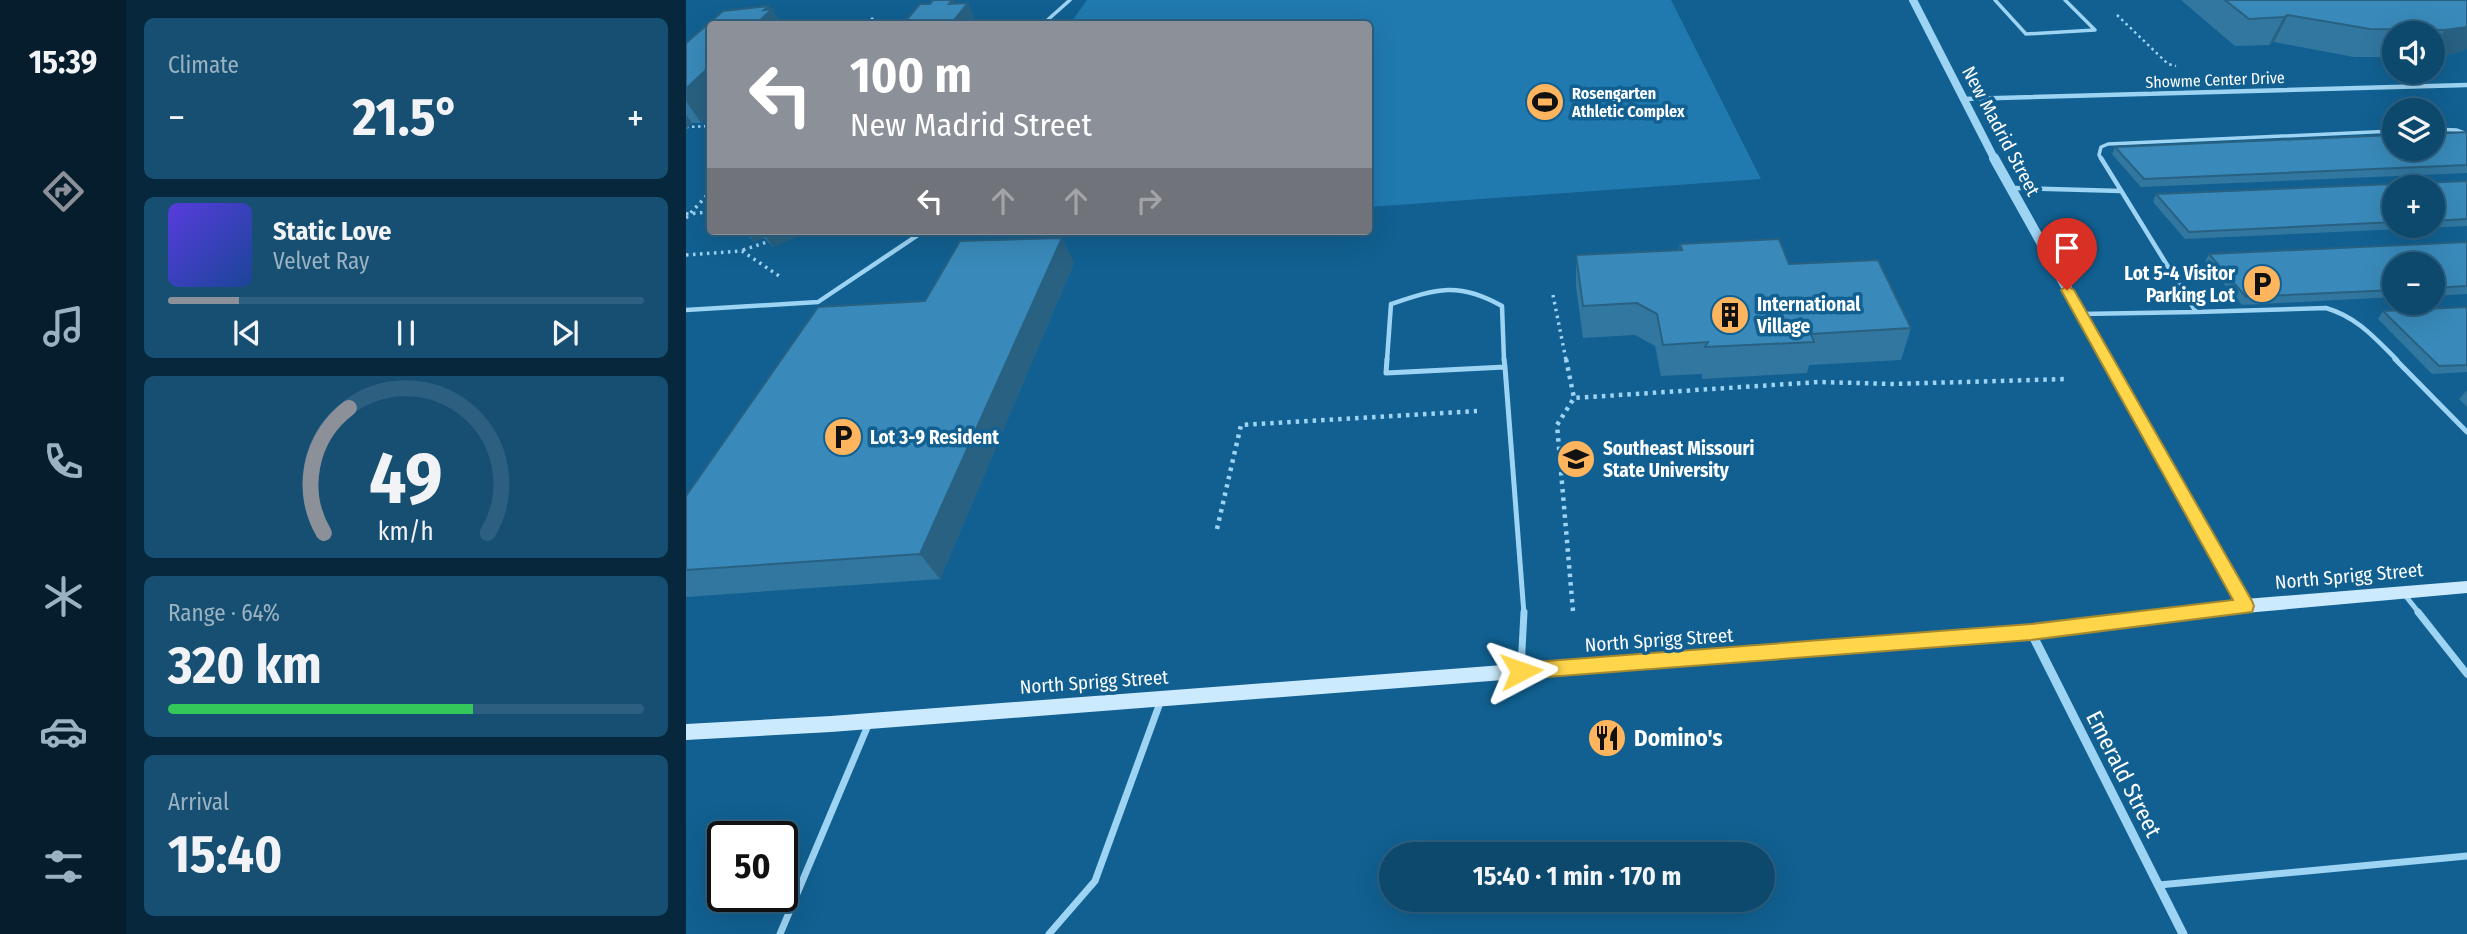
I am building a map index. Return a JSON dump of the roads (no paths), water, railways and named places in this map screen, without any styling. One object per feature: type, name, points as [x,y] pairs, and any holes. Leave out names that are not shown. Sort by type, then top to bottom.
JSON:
[{"type":"main road","name":"North Sprigg Street","points":[[686,732],[2031,632],[2245,606],[2467,587]]},
{"type":"street","name":"New Madrid Street","points":[[1913,0],[2010,188],[2245,606]]},
{"type":"street","name":"Showme Center Drive","points":[[1964,99],[2467,85]]},
{"type":"street","name":"Emerald Street","points":[[2031,632],[2183,934]]},
{"type":"lane","points":[[1046,21],[1070,0]]},
{"type":"lane","points":[[1995,0],[2026,34],[2095,30],[2065,0]]},
{"type":"lane","points":[[2445,130],[2467,134]]},
{"type":"lane","points":[[2196,312],[2099,155],[2101,147],[2108,144],[2382,132]]},
{"type":"lane","points":[[2010,188],[2121,191]]},
{"type":"lane","points":[[686,310],[818,302],[919,235]]},
{"type":"lane","points":[[1505,367],[1386,373],[1391,303],[1455,287],[1479,291],[1502,306],[1524,615],[1521,671]]},
{"type":"lane","points":[[2081,314],[2326,308],[2344,313],[2363,326],[2467,432]]},
{"type":"lane","points":[[2404,593],[2467,673]]},
{"type":"lane","points":[[1049,934],[1095,881],[1162,698]]},
{"type":"lane","points":[[780,934],[870,720]]},
{"type":"lane","points":[[2159,885],[2467,856]]},
{"type":"place","name":"Rosengarten Athletic Complex","points":[[1545,102]]},
{"type":"place","name":"Lot 5-4 Visitor Parking Lot","points":[[2262,284]]},
{"type":"place","name":"International Village","points":[[1730,315]]},
{"type":"place","name":"Lot 3-9 Resident","points":[[843,437]]},
{"type":"place","name":"Southeast Missouri State University","points":[[1576,459]]},
{"type":"place","name":"Domino's","points":[[1607,738]]}]
